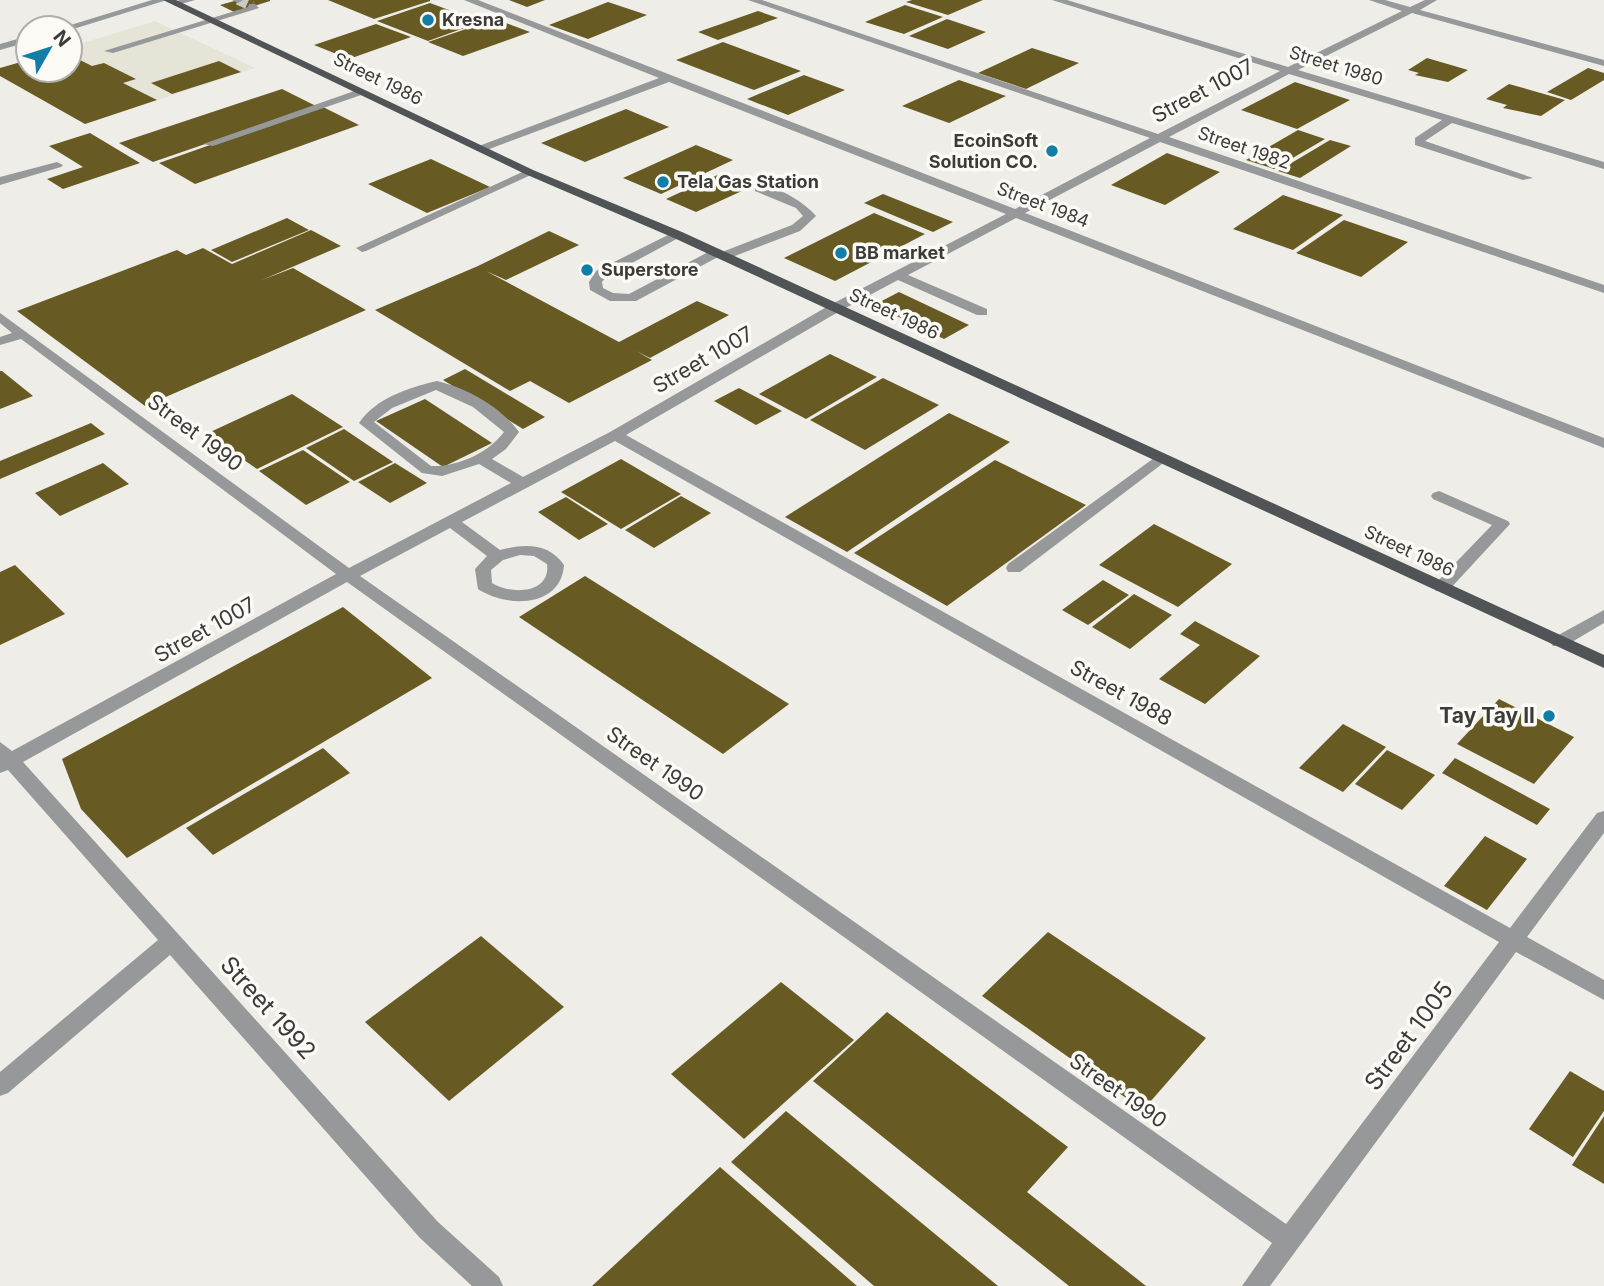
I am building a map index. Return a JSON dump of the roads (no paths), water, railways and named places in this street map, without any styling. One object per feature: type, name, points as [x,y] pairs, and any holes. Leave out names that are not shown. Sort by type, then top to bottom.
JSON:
[{"type":"main road","name":"Street 1986","points":[[172,2],[529,172],[720,254],[1604,662]]},
{"type":"street","points":[[84,23],[162,0]]},
{"type":"street","points":[[172,2],[190,0]]},
{"type":"street","name":"Street 1984","points":[[469,0],[1604,443]]},
{"type":"street","name":"Street 1982","points":[[753,0],[1604,289]]},
{"type":"street","name":"Street 1980","points":[[1057,0],[1604,166]]},
{"type":"street","points":[[1374,0],[1604,63]]},
{"type":"street","name":"Street 1007","points":[[4,758],[615,435],[835,307],[1289,70],[1432,0]]},
{"type":"street","points":[[109,51],[254,8],[252,6]]},
{"type":"street","points":[[480,149],[669,78]]},
{"type":"street","points":[[209,144],[360,92]]},
{"type":"street","points":[[1451,119],[1419,140],[1419,144],[1527,178]]},
{"type":"street","points":[[0,181],[57,165]]},
{"type":"street","points":[[362,248],[529,172]]},
{"type":"street","points":[[678,235],[601,274],[596,282],[597,290],[610,297],[631,298],[720,254],[796,228],[810,216],[800,205],[759,188]]},
{"type":"street","points":[[897,275],[982,312]]},
{"type":"street","name":"Street 1990","points":[[0,317],[348,575],[1289,1240]]},
{"type":"street","points":[[0,341],[22,334]]},
{"type":"street","points":[[481,459],[501,446],[512,432],[504,422],[437,385],[426,387],[386,405],[369,416],[366,423],[427,470],[442,471],[481,459],[522,483]]},
{"type":"street","name":"Street 1988","points":[[615,435],[1604,991]]},
{"type":"street","points":[[1014,568],[1161,458]]},
{"type":"street","points":[[1439,496],[1502,524],[1442,587]]},
{"type":"street","points":[[451,521],[497,556]]},
{"type":"street","points":[[1559,642],[1604,616]]},
{"type":"street","name":"Street 1992","points":[[4,758],[172,941],[429,1230],[490,1286]]},
{"type":"street","name":"Street 1005","points":[[1255,1286],[1604,818]]},
{"type":"street","points":[[0,1086],[172,941]]},
{"type":"tunnel","points":[[238,0],[252,6]]},
{"type":"place","name":"Kresna","points":[[428,20]]},
{"type":"place","name":"EcoinSoft Solution CO.","points":[[1052,151]]},
{"type":"place","name":"Tela Gas Station","points":[[663,182]]},
{"type":"place","name":"BB market","points":[[841,253]]},
{"type":"place","name":"Superstore","points":[[587,270]]},
{"type":"place","name":"Tay Tay II","points":[[1549,716]]}]
